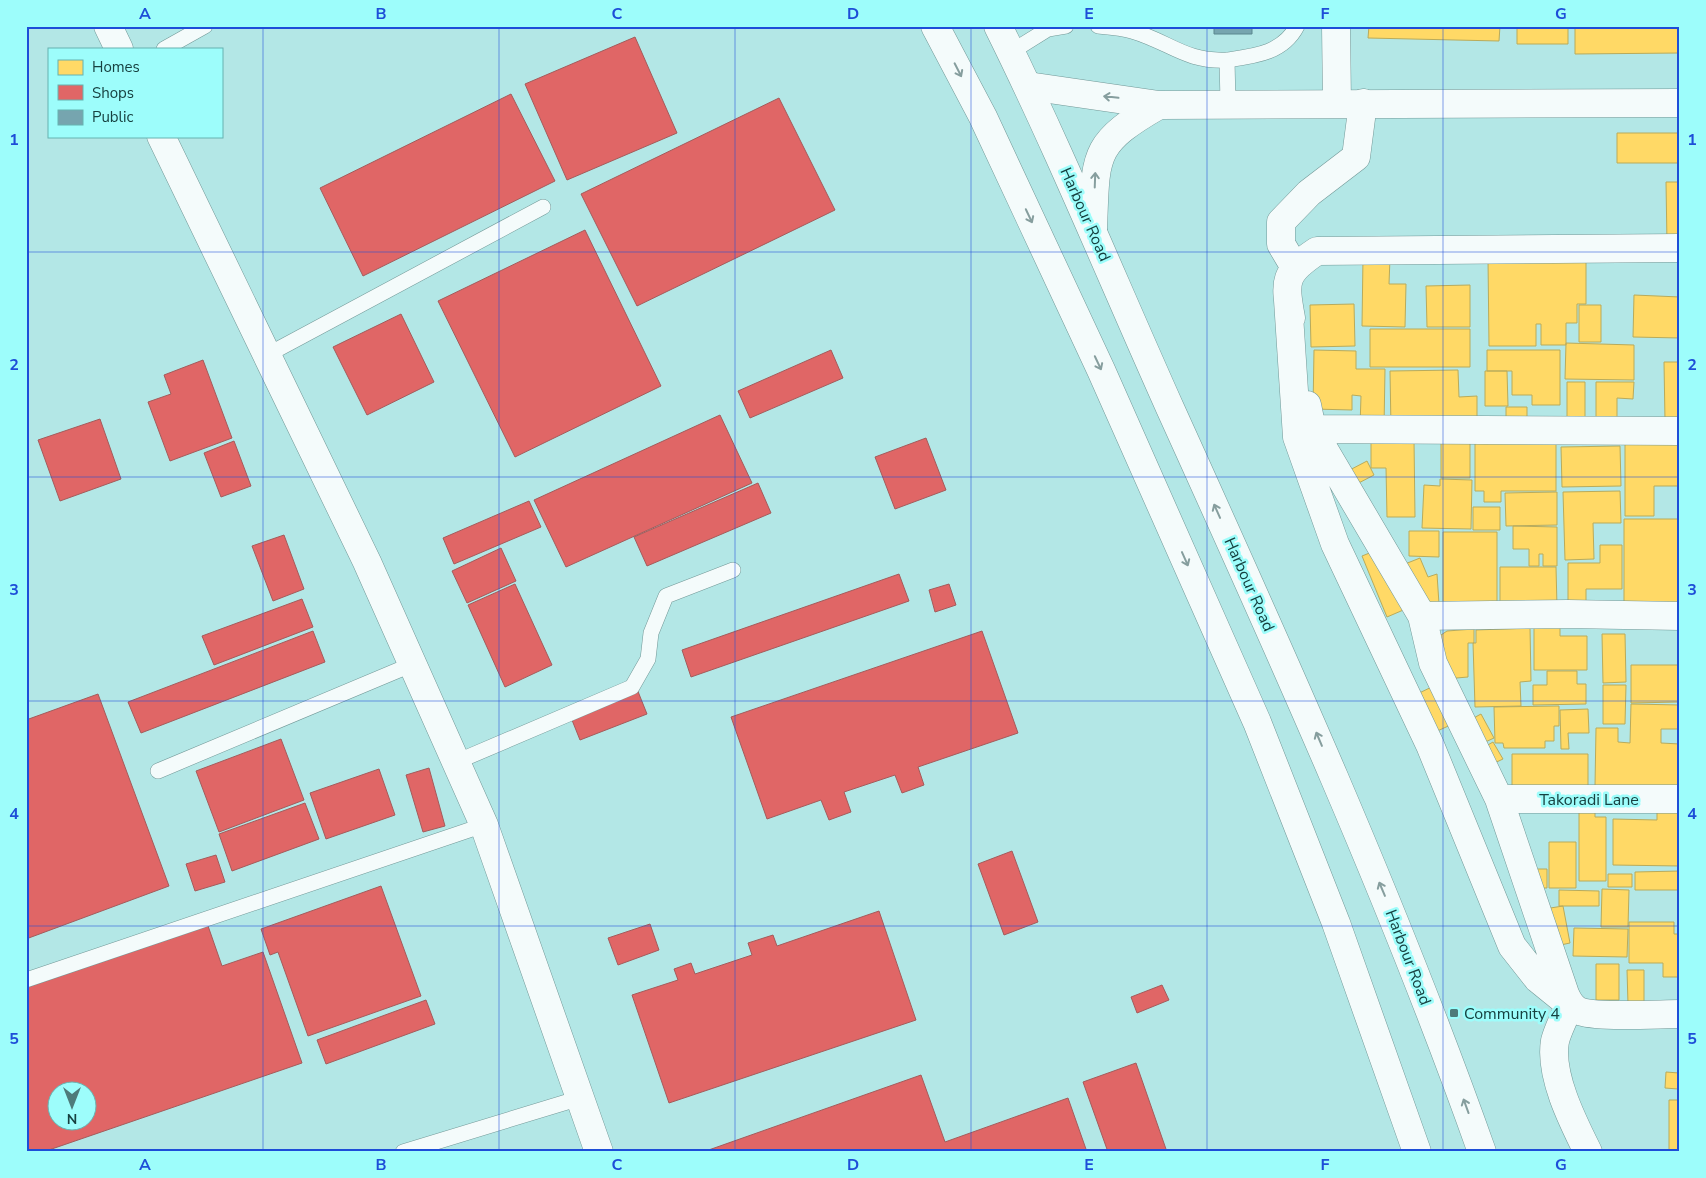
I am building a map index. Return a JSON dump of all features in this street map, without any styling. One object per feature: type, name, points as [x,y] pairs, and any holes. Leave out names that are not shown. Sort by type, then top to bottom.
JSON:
[{"type":"main road","points":[[108,26],[119,48]]},
{"type":"main road","points":[[936,26],[983,118],[1101,370],[1257,722],[1336,923],[1418,1152]]},
{"type":"main road","name":"Harbour Road","points":[[998,26],[1028,86],[1093,229],[1158,381],[1303,701],[1392,912],[1482,1152]]},
{"type":"main road","points":[[1294,266],[1282,244],[1282,222],[1308,193],[1356,157],[1350,103],[1336,26]]},
{"type":"main road","points":[[1028,86],[1159,105],[1228,103],[1680,103]]},
{"type":"main road","points":[[1093,229],[1095,170],[1099,155],[1109,140],[1121,128],[1159,105]]},
{"type":"main road","points":[[163,138],[367,562],[484,825],[599,1152]]},
{"type":"main road","points":[[1680,248],[1346,250],[1317,252],[1294,266],[1287,281],[1297,437],[1335,544],[1430,745],[1512,946],[1538,979],[1579,1011],[1597,1014],[1680,1014]]},
{"type":"main road","points":[[1288,300],[1312,428],[1422,616],[1433,663],[1499,799],[1570,1005],[1556,1039],[1554,1063],[1573,1123],[1588,1152]]},
{"type":"main road","points":[[1312,428],[1680,431]]},
{"type":"main road","points":[[1422,616],[1568,614],[1680,616]]},
{"type":"main road","name":"Takoradi Lane","points":[[1499,799],[1680,799]]},
{"type":"lane","points":[[166,48],[205,26]]},
{"type":"lane","points":[[1011,52],[1048,29],[1066,26]]},
{"type":"lane","points":[[1098,26],[1131,31],[1193,57],[1208,61],[1260,56],[1280,46],[1292,35],[1297,26]]},
{"type":"lane","points":[[1227,60],[1228,103]]},
{"type":"lane","points":[[267,355],[543,207]]},
{"type":"lane","points":[[456,762],[632,687],[648,659],[651,633],[666,596],[733,570]]},
{"type":"lane","points":[[158,771],[412,664]]},
{"type":"lane","points":[[26,980],[484,825]]},
{"type":"lane","points":[[403,1152],[580,1098]]},
{"type":"building: Homes","points":[[1369,26],[1500,26],[1499,41],[1368,38]]},
{"type":"building: Homes","points":[[1517,26],[1568,26],[1568,44],[1517,44]]},
{"type":"building: Homes","points":[[1575,26],[1679,26],[1679,53],[1575,54]]},
{"type":"building: Homes","points":[[1617,133],[1680,133],[1680,163],[1617,163]]},
{"type":"building: Homes","points":[[1666,182],[1680,182],[1680,244],[1667,244]]},
{"type":"building: Homes","points":[[1363,257],[1390,258],[1389,284],[1406,284],[1405,327],[1362,326]]},
{"type":"building: Homes","points":[[1586,258],[1586,304],[1577,304],[1577,323],[1566,323],[1566,345],[1541,345],[1541,324],[1536,324],[1536,346],[1489,346],[1488,259]]},
{"type":"building: Homes","points":[[1470,285],[1470,327],[1427,327],[1426,286]]},
{"type":"building: Homes","points":[[1634,295],[1680,297],[1680,338],[1633,337]]},
{"type":"building: Homes","points":[[1354,304],[1355,346],[1311,347],[1310,305]]},
{"type":"building: Homes","points":[[1579,305],[1601,305],[1601,342],[1579,342]]},
{"type":"building: Homes","points":[[1370,329],[1470,329],[1470,367],[1370,367]]},
{"type":"building: Homes","points":[[1566,343],[1634,345],[1634,380],[1565,379]]},
{"type":"building: Homes","points":[[1314,350],[1356,351],[1356,369],[1385,369],[1384,428],[1360,427],[1361,396],[1352,395],[1352,410],[1313,409]]},
{"type":"building: Homes","points":[[1487,350],[1560,350],[1560,405],[1532,405],[1532,395],[1512,395],[1512,371],[1487,371]]},
{"type":"building: Homes","points":[[1664,362],[1680,362],[1680,421],[1665,421]]},
{"type":"building: Homes","points":[[1458,370],[1459,397],[1477,396],[1477,425],[1391,429],[1390,371]]},
{"type":"building: Homes","points":[[1485,371],[1507,371],[1508,406],[1485,406]]},
{"type":"building: Homes","points":[[1567,382],[1585,382],[1585,427],[1567,427]]},
{"type":"building: Homes","points":[[1596,382],[1634,382],[1633,399],[1617,398],[1617,425],[1596,425]]},
{"type":"building: Homes","points":[[1506,407],[1527,407],[1527,429],[1506,429]]},
{"type":"building: Homes","points":[[1441,439],[1470,439],[1470,478],[1441,478]]},
{"type":"building: Homes","points":[[1414,440],[1415,517],[1387,517],[1386,468],[1371,468],[1371,441]]},
{"type":"building: Homes","points":[[1475,440],[1556,440],[1556,491],[1501,491],[1501,502],[1484,502],[1484,491],[1475,491]]},
{"type":"building: Homes","points":[[1680,442],[1680,486],[1654,486],[1654,516],[1625,516],[1625,443]]},
{"type":"building: Homes","points":[[1620,446],[1621,486],[1562,487],[1561,447]]},
{"type":"building: Homes","points":[[1367,461],[1374,475],[1351,487],[1344,473]]},
{"type":"building: Homes","points":[[1440,479],[1472,480],[1471,529],[1422,528],[1424,485],[1440,486]]},
{"type":"building: Homes","points":[[1620,491],[1621,523],[1593,523],[1594,559],[1565,560],[1563,492]]},
{"type":"building: Homes","points":[[1557,492],[1557,525],[1506,526],[1505,493]]},
{"type":"building: Homes","points":[[1473,507],[1500,507],[1500,530],[1473,530]]},
{"type":"building: Homes","points":[[1624,519],[1680,519],[1680,605],[1624,605]]},
{"type":"building: Homes","points":[[1513,526],[1557,527],[1557,566],[1543,566],[1543,554],[1539,554],[1539,566],[1529,566],[1529,549],[1513,549]]},
{"type":"building: Homes","points":[[1409,531],[1439,531],[1439,557],[1409,556]]},
{"type":"building: Homes","points":[[1443,532],[1497,532],[1497,605],[1443,605]]},
{"type":"building: Homes","points":[[1600,545],[1622,545],[1622,589],[1586,589],[1586,605],[1568,605],[1568,563],[1600,563]]},
{"type":"building: Homes","points":[[1382,548],[1408,608],[1387,617],[1362,556]]},
{"type":"building: Homes","points":[[1420,558],[1428,577],[1437,574],[1439,604],[1431,608],[1405,564]]},
{"type":"building: Homes","points":[[1500,567],[1556,567],[1557,607],[1500,607]]},
{"type":"building: Homes","points":[[1534,627],[1560,627],[1560,636],[1587,636],[1587,670],[1534,670]]},
{"type":"building: Homes","points":[[1530,628],[1531,681],[1520,682],[1521,706],[1475,707],[1473,643],[1476,643],[1476,630]]},
{"type":"building: Homes","points":[[1474,629],[1474,643],[1468,643],[1468,677],[1445,679],[1438,637],[1447,631]]},
{"type":"building: Homes","points":[[1602,634],[1625,634],[1626,682],[1603,683]]},
{"type":"building: Homes","points":[[1631,665],[1678,665],[1679,702],[1631,703]]},
{"type":"building: Homes","points":[[1547,671],[1577,671],[1577,684],[1586,684],[1586,704],[1533,705],[1533,685],[1547,685]]},
{"type":"building: Homes","points":[[1438,684],[1457,722],[1433,733],[1415,695]]},
{"type":"building: Homes","points":[[1603,685],[1626,685],[1625,724],[1603,724]]},
{"type":"building: Homes","points":[[1631,704],[1680,705],[1680,729],[1661,729],[1661,743],[1680,744],[1679,788],[1595,786],[1596,728],[1618,728],[1618,742],[1630,743]]},
{"type":"building: Homes","points":[[1559,706],[1559,726],[1554,726],[1554,741],[1545,741],[1545,748],[1504,748],[1503,743],[1495,743],[1494,707]]},
{"type":"building: Homes","points":[[1588,709],[1589,733],[1568,733],[1569,749],[1561,749],[1560,710]]},
{"type":"building: Homes","points":[[1481,714],[1494,738],[1481,744],[1468,721]]},
{"type":"building: Homes","points":[[1493,742],[1503,759],[1488,766],[1479,750]]},
{"type":"building: Homes","points":[[1512,754],[1588,754],[1588,790],[1512,790]]},
{"type":"building: Homes","points":[[1579,807],[1595,807],[1595,817],[1606,817],[1606,881],[1579,881]]},
{"type":"building: Homes","points":[[1657,812],[1680,812],[1680,866],[1613,865],[1613,819],[1657,820]]},
{"type":"building: Homes","points":[[1549,842],[1576,842],[1576,888],[1549,888]]},
{"type":"building: Homes","points":[[1530,869],[1547,869],[1547,888],[1530,888]]},
{"type":"building: Homes","points":[[1680,871],[1680,890],[1635,890],[1635,872]]},
{"type":"building: Homes","points":[[1608,874],[1632,874],[1632,887],[1608,887]]},
{"type":"building: Homes","points":[[1602,889],[1629,890],[1628,927],[1601,927]]},
{"type":"building: Homes","points":[[1559,890],[1599,891],[1599,906],[1559,906]]},
{"type":"building: Homes","points":[[1563,906],[1570,943],[1551,947],[1544,909]]},
{"type":"building: Homes","points":[[1629,922],[1674,922],[1674,934],[1680,934],[1680,977],[1663,977],[1663,963],[1629,963]]},
{"type":"building: Homes","points":[[1574,928],[1628,929],[1627,957],[1573,956]]},
{"type":"building: Homes","points":[[1596,964],[1619,964],[1619,1000],[1596,1000]]},
{"type":"building: Homes","points":[[1627,970],[1644,970],[1644,1004],[1628,1004]]},
{"type":"building: Homes","points":[[1666,1072],[1679,1073],[1678,1089],[1665,1088]]},
{"type":"building: Homes","points":[[1669,1100],[1680,1100],[1680,1152],[1669,1152]]},
{"type":"building: Shops","points":[[635,37],[677,133],[567,180],[525,84]]},
{"type":"building: Shops","points":[[511,94],[555,181],[363,276],[320,188]]},
{"type":"building: Shops","points":[[779,98],[835,210],[637,306],[581,194]]},
{"type":"building: Shops","points":[[585,230],[661,386],[515,457],[438,301]]},
{"type":"building: Shops","points":[[401,314],[434,382],[367,415],[333,347]]},
{"type":"building: Shops","points":[[831,350],[843,378],[750,418],[738,391]]},
{"type":"building: Shops","points":[[203,360],[232,438],[170,461],[148,402],[171,394],[164,375]]},
{"type":"building: Shops","points":[[720,415],[752,483],[566,567],[534,500]]},
{"type":"building: Shops","points":[[100,419],[121,479],[60,501],[38,440]]},
{"type":"building: Shops","points":[[926,438],[946,490],[895,509],[875,457]]},
{"type":"building: Shops","points":[[234,441],[251,486],[221,497],[204,453]]},
{"type":"building: Shops","points":[[758,483],[771,513],[647,566],[634,537]]},
{"type":"building: Shops","points":[[529,501],[541,527],[454,564],[443,538]]},
{"type":"building: Shops","points":[[284,535],[304,589],[273,601],[252,546]]},
{"type":"building: Shops","points":[[501,548],[516,581],[467,603],[452,571]]},
{"type":"building: Shops","points":[[899,574],[909,601],[691,677],[682,650]]},
{"type":"building: Shops","points":[[515,584],[552,665],[505,687],[468,605]]},
{"type":"building: Shops","points":[[949,584],[956,605],[935,612],[929,590]]},
{"type":"building: Shops","points":[[302,599],[313,627],[214,665],[202,636]]},
{"type":"building: Shops","points":[[313,631],[325,662],[141,733],[128,702]]},
{"type":"building: Shops","points":[[982,631],[1018,733],[918,767],[924,785],[902,793],[895,775],[844,792],[851,812],[829,820],[821,800],[767,819],[731,717]]},
{"type":"building: Shops","points":[[637,689],[647,714],[580,740],[570,715]]},
{"type":"building: Shops","points":[[98,694],[169,886],[26,939],[26,720]]},
{"type":"building: Shops","points":[[281,739],[304,800],[219,832],[196,771]]},
{"type":"building: Shops","points":[[429,768],[445,826],[423,832],[406,775]]},
{"type":"building: Shops","points":[[379,769],[395,815],[326,839],[310,793]]},
{"type":"building: Shops","points":[[305,803],[319,839],[232,871],[219,834]]},
{"type":"building: Shops","points":[[1012,851],[1038,922],[1004,935],[978,864]]},
{"type":"building: Shops","points":[[216,855],[225,882],[195,891],[186,864]]},
{"type":"building: Shops","points":[[381,886],[421,996],[308,1036],[278,952],[270,955],[261,929]]},
{"type":"building: Shops","points":[[879,911],[916,1020],[669,1103],[632,995],[678,980],[674,969],[691,963],[695,974],[752,955],[748,943],[773,935],[777,946]]},
{"type":"building: Shops","points":[[207,923],[222,966],[263,952],[302,1063],[43,1152],[26,1152],[26,985]]},
{"type":"building: Shops","points":[[650,924],[659,950],[618,965],[608,938]]},
{"type":"building: Shops","points":[[1162,985],[1169,1000],[1137,1013],[1131,997]]},
{"type":"building: Shops","points":[[426,1000],[435,1024],[326,1064],[317,1040]]},
{"type":"building: Shops","points":[[1136,1063],[1167,1152],[1108,1152],[1083,1082]]},
{"type":"building: Shops","points":[[921,1075],[945,1142],[1068,1098],[1087,1152],[703,1152]]},
{"type":"building: Public","points":[[1214,26],[1252,26],[1252,34],[1214,34]]},
{"type":"place","name":"Community 4","points":[[1454,1013]]}]
